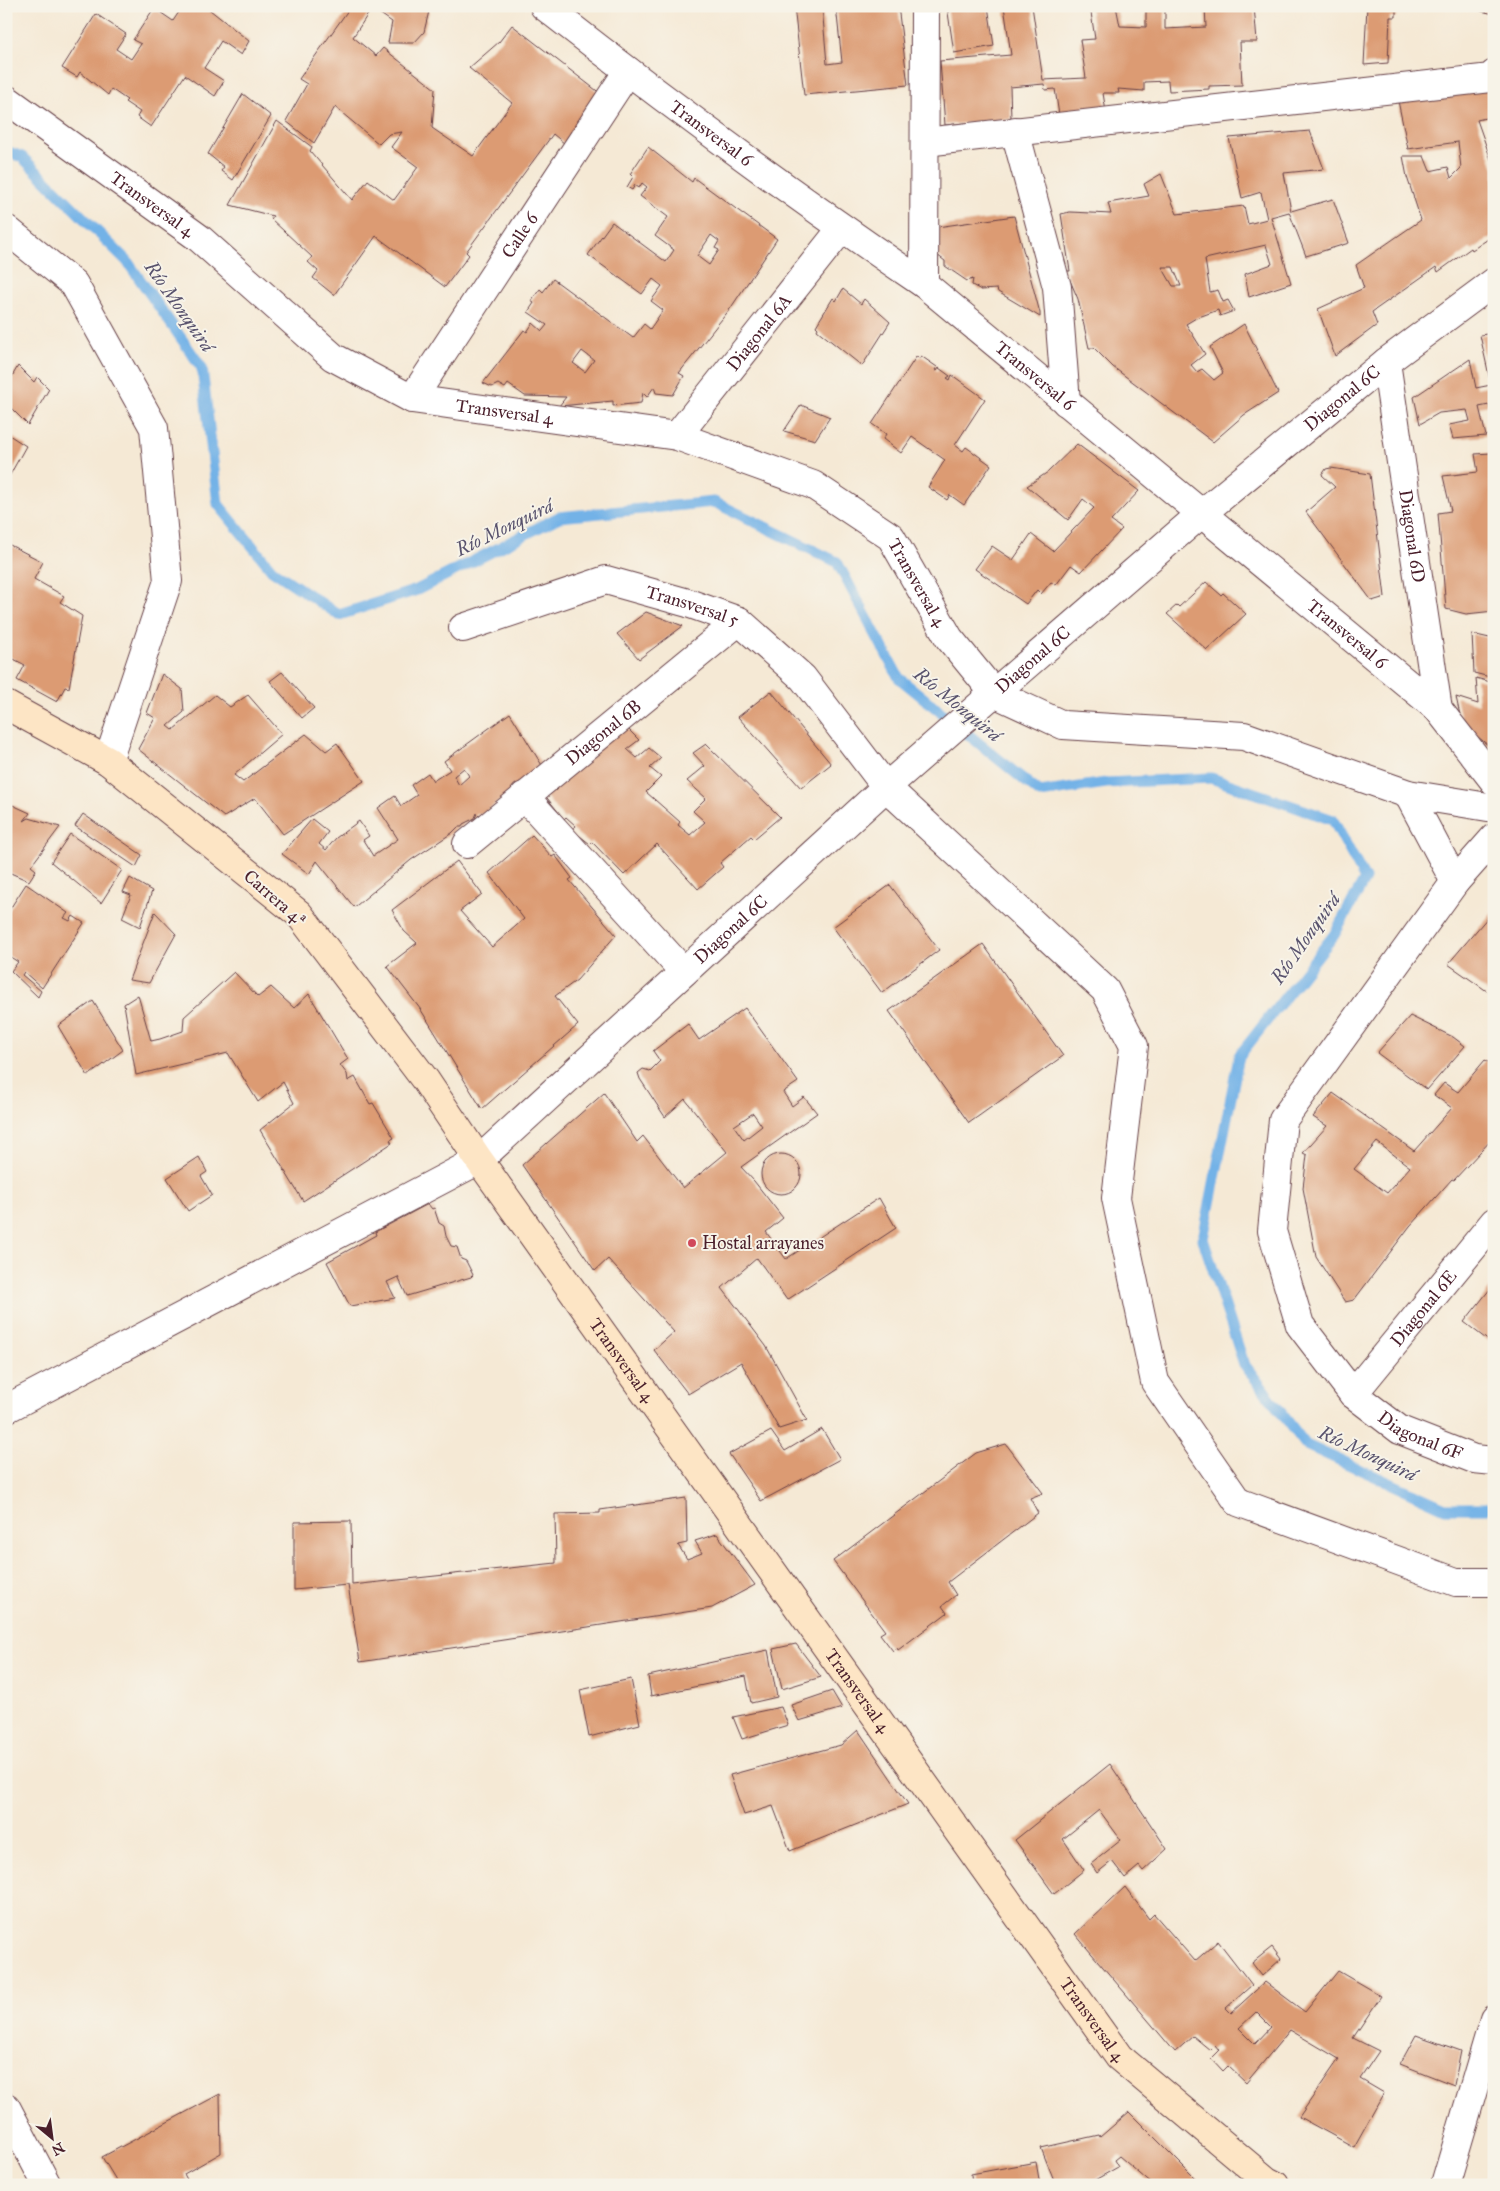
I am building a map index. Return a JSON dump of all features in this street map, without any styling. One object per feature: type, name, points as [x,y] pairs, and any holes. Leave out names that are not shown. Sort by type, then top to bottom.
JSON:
[{"type":"street","name":"Transversal 6","points":[[544,6],[628,71],[842,228],[924,284],[1438,709],[1494,781]]},
{"type":"street","points":[[924,284],[925,6]]},
{"type":"street","name":"Calle 6","points":[[412,399],[628,71]]},
{"type":"street","points":[[925,142],[1491,78],[1494,74]]},
{"type":"street","name":"Transversal 4","points":[[6,99],[199,238],[333,357],[412,399],[677,436],[813,485],[891,537],[949,638],[994,693]]},
{"type":"street","points":[[1015,131],[1057,286],[1066,402]]},
{"type":"street","points":[[6,228],[74,284],[154,428],[168,582],[108,761]]},
{"type":"street","name":"Diagonal 6A","points":[[677,436],[842,228]]},
{"type":"street","name":"Diagonal 6C","points":[[6,1409],[479,1160],[886,788],[994,693],[1201,514],[1386,362],[1494,282]]},
{"type":"street","name":"Diagonal 6D","points":[[1386,362],[1438,709]]},
{"type":"street","name":"Transversal 5","points":[[463,628],[606,580],[688,603],[739,621],[802,678],[886,788],[1105,990],[1134,1046],[1116,1198],[1155,1382],[1238,1502],[1456,1582],[1494,1582]]},
{"type":"street","name":"Diagonal 6B","points":[[467,844],[739,621]]},
{"type":"street","points":[[994,693],[1063,725],[1244,736],[1408,794],[1494,808]]},
{"type":"street","name":"Carrera 4ª","points":[[6,705],[108,761],[299,914],[426,1081],[479,1160]]},
{"type":"street","points":[[1408,794],[1455,882]]},
{"type":"street","points":[[524,796],[684,972]]},
{"type":"street","name":"Diagonal 6F","points":[[1494,838],[1455,882],[1284,1120],[1272,1231],[1300,1325],[1353,1394],[1400,1430],[1474,1459],[1494,1461]]},
{"type":"street","name":"Transversal 4","points":[[479,1160],[1119,2057],[1267,2181],[1275,2185]]},
{"type":"street","name":"Diagonal 6E","points":[[1353,1394],[1494,1222]]},
{"type":"street","points":[[1445,2185],[1494,2019]]},
{"type":"street","points":[[6,2107],[47,2185]]},
{"type":"building","points":[[183,6],[205,6],[249,41],[241,55],[221,41],[204,68],[224,81],[215,96],[185,75],[151,127],[137,117],[140,112],[111,89],[108,95],[80,72],[77,77],[62,68],[96,14],[126,34],[116,49],[131,59],[141,44],[133,40],[154,8],[173,21]]},
{"type":"building","points":[[351,6],[419,6],[429,11],[424,32],[414,43],[388,43],[392,22],[372,8],[353,37],[376,56],[383,48],[435,89],[432,128],[473,156],[512,103],[469,68],[499,42],[512,25],[601,94],[565,144],[553,134],[466,252],[469,255],[445,287],[376,236],[334,295],[313,278],[318,271],[308,262],[312,257],[271,219],[273,216],[230,205],[277,121],[312,147],[310,151],[352,200],[368,180],[394,200],[418,167],[391,147],[402,132],[389,134],[379,144],[335,107],[314,143],[286,121],[307,84],[299,79]]},
{"type":"building","points":[[794,6],[822,6],[827,64],[842,62],[836,6],[898,6],[908,85],[804,95]]},
{"type":"building","points":[[947,6],[988,6],[994,46],[954,53]]},
{"type":"building","points":[[1004,6],[1032,6],[1043,80],[1086,78],[1080,40],[1095,39],[1090,6],[1116,6],[1120,26],[1146,27],[1146,6],[1165,6],[1165,29],[1206,27],[1205,6],[1254,6],[1257,42],[1240,42],[1242,85],[1209,86],[1209,89],[1169,91],[1168,81],[1144,82],[1144,91],[1118,89],[1119,93],[1103,93],[1106,112],[1059,115],[1055,89],[1045,90],[1044,84],[1010,87],[1011,119],[945,125],[940,61],[1011,55]]},
{"type":"building","points":[[1367,6],[1396,6],[1396,17],[1390,17],[1388,63],[1364,65]]},
{"type":"building","points":[[1482,6],[1494,6],[1494,14],[1481,11]]},
{"type":"building","points":[[1489,83],[1494,116],[1477,120],[1494,168],[1494,235],[1472,250],[1471,248],[1438,272],[1436,267],[1372,312],[1377,325],[1335,356],[1318,309],[1364,288],[1356,265],[1421,220],[1407,177],[1403,156],[1424,156],[1430,171],[1448,167],[1451,178],[1461,168],[1458,142],[1408,149],[1397,96]]},
{"type":"building","points":[[243,94],[271,116],[233,180],[221,171],[224,167],[208,154]]},
{"type":"building","points":[[1310,131],[1324,169],[1284,173],[1291,211],[1333,199],[1349,243],[1306,256],[1289,212],[1271,217],[1291,283],[1249,297],[1245,274],[1272,264],[1266,245],[1205,259],[1210,292],[1218,290],[1223,302],[1228,300],[1234,311],[1220,316],[1218,310],[1186,324],[1205,354],[1191,365],[1197,372],[1202,369],[1214,380],[1223,373],[1210,347],[1244,324],[1278,393],[1244,415],[1213,442],[1113,367],[1094,348],[1089,348],[1078,299],[1066,271],[1070,271],[1061,214],[1070,212],[1111,214],[1108,203],[1149,196],[1144,184],[1161,174],[1177,214],[1244,206],[1248,224],[1267,219],[1261,192],[1242,198],[1229,138]],"holes":[[[1162,267],[1173,267],[1181,286],[1173,286]]]},
{"type":"building","points":[[648,147],[692,182],[694,178],[777,239],[730,309],[679,373],[684,376],[673,395],[656,393],[654,387],[647,397],[643,393],[641,403],[613,406],[613,401],[559,406],[566,397],[525,396],[508,384],[505,388],[498,384],[492,387],[483,383],[524,330],[527,332],[533,323],[542,331],[547,325],[528,312],[534,303],[531,301],[540,289],[543,292],[553,279],[633,338],[644,324],[650,329],[663,310],[651,301],[662,286],[653,279],[642,294],[588,255],[612,222],[666,262],[674,250],[655,236],[668,217],[640,196],[647,187],[642,183],[639,188],[635,185],[632,190],[627,187],[633,177],[630,174]],"holes":[[[711,235],[719,241],[715,248],[719,250],[709,265],[697,256]],[[582,351],[594,360],[585,372],[573,363]]]},
{"type":"building","points":[[1014,216],[1040,317],[998,292],[997,289],[981,290],[972,285],[973,279],[967,281],[945,266],[945,261],[937,255],[937,227]]},
{"type":"building","points":[[843,289],[861,304],[864,299],[890,322],[862,366],[817,330],[816,326],[833,298],[836,301]]},
{"type":"building","points":[[1494,333],[1494,422],[1489,405],[1479,407],[1486,436],[1453,439],[1449,425],[1470,421],[1467,410],[1439,413],[1420,424],[1414,397],[1470,359],[1476,388],[1491,385],[1480,335]]},
{"type":"building","points":[[921,356],[937,367],[935,370],[937,371],[939,368],[950,376],[947,378],[950,380],[952,375],[985,399],[955,445],[963,451],[966,447],[991,465],[964,505],[950,495],[947,500],[928,487],[945,460],[912,437],[901,453],[883,439],[886,434],[872,424],[916,357],[920,358]]},
{"type":"building","points":[[18,366],[34,382],[37,377],[49,389],[28,425],[6,403],[6,387]]},
{"type":"building","points":[[801,405],[830,417],[815,440],[784,431]]},
{"type":"building","points":[[6,433],[26,446],[6,482]]},
{"type":"building","points":[[1077,444],[1139,491],[1111,521],[1122,529],[1081,572],[1071,565],[1056,585],[1051,582],[1041,594],[1037,590],[1026,604],[975,569],[992,546],[1013,560],[1031,534],[1053,551],[1094,508],[1083,499],[1068,520],[1027,486],[1048,472]]},
{"type":"building","points":[[1491,453],[1494,468],[1494,611],[1466,614],[1446,609],[1438,513],[1451,511],[1443,476],[1478,472],[1475,454]]},
{"type":"building","points":[[1331,468],[1370,474],[1385,597],[1372,601],[1306,512],[1335,487],[1322,475],[1326,469]]},
{"type":"building","points":[[6,543],[43,562],[34,579],[64,596],[60,602],[82,616],[69,688],[65,687],[57,702],[17,680],[25,665],[6,655]]},
{"type":"building","points":[[1206,582],[1221,595],[1223,593],[1246,614],[1207,650],[1167,614],[1177,605],[1179,607]]},
{"type":"building","points":[[646,612],[683,626],[639,659],[617,634]]},
{"type":"building","points":[[1472,634],[1494,639],[1494,678],[1474,673]]},
{"type":"building","points":[[282,672],[314,708],[302,718],[270,681]]},
{"type":"building","points":[[162,674],[182,689],[184,712],[168,726],[173,730],[215,695],[230,707],[248,695],[282,734],[234,775],[243,782],[306,734],[326,751],[337,743],[364,781],[283,834],[255,798],[224,817],[138,749],[155,718],[147,713]]},
{"type":"building","points":[[1476,678],[1494,683],[1494,750],[1462,724],[1456,697],[1478,704]]},
{"type":"building","points":[[771,691],[831,764],[801,788],[738,717]]},
{"type":"building","points":[[510,713],[543,767],[484,813],[479,815],[477,813],[475,818],[463,824],[462,827],[458,827],[411,860],[354,907],[317,861],[309,874],[282,854],[312,819],[328,832],[319,844],[326,850],[336,838],[359,821],[369,836],[363,840],[373,856],[398,839],[378,808],[395,796],[401,806],[417,795],[411,785],[428,773],[433,781],[450,770],[444,761]],"holes":[[[464,768],[469,776],[459,785],[454,776]]]},
{"type":"building","points":[[624,725],[639,740],[627,749],[637,758],[649,748],[661,758],[650,768],[661,777],[646,792],[680,822],[678,825],[690,835],[705,822],[693,811],[706,798],[687,781],[705,766],[693,753],[706,744],[780,817],[754,839],[751,836],[720,863],[723,867],[698,889],[657,844],[624,875],[592,842],[590,844],[572,829],[576,826],[566,817],[564,819],[543,793]]},
{"type":"building","points":[[6,802],[30,813],[24,821],[29,818],[60,827],[31,866],[36,870],[29,881],[6,871]]},
{"type":"building","points":[[83,814],[142,855],[136,867],[75,826]]},
{"type":"building","points":[[70,834],[122,870],[101,903],[51,862]]},
{"type":"building","points":[[532,835],[552,857],[555,855],[572,878],[569,880],[616,935],[577,980],[555,996],[578,1025],[482,1109],[421,1010],[387,966],[417,943],[404,931],[392,910],[457,861],[482,894],[460,911],[492,947],[524,919],[489,873]]},
{"type":"building","points":[[130,878],[152,891],[140,927],[122,918],[131,895],[123,892]]},
{"type":"building","points":[[26,884],[68,913],[64,918],[70,921],[73,916],[84,923],[42,988],[24,972],[22,975],[41,991],[38,997],[11,971],[18,962],[6,954],[6,915]]},
{"type":"building","points":[[890,885],[939,950],[882,993],[833,927]]},
{"type":"building","points":[[1494,910],[1494,996],[1448,964]]},
{"type":"building","points":[[155,912],[176,934],[149,983],[129,980]]},
{"type":"building","points":[[983,944],[1063,1056],[969,1123],[889,1011]]},
{"type":"building","points":[[234,972],[258,997],[271,987],[294,1008],[309,994],[348,1059],[340,1065],[347,1074],[348,1081],[355,1077],[370,1104],[373,1103],[394,1138],[390,1140],[392,1143],[303,1201],[260,1130],[294,1103],[283,1082],[258,1102],[228,1053],[136,1075],[124,1004],[138,995],[151,1041],[160,1039],[183,1031],[184,1017]]},
{"type":"building","points":[[93,1001],[123,1050],[88,1076],[58,1026]]},
{"type":"building","points":[[745,1008],[798,1082],[783,1092],[792,1106],[804,1097],[817,1113],[741,1167],[783,1218],[766,1232],[786,1259],[879,1198],[896,1228],[787,1300],[757,1258],[722,1288],[766,1346],[807,1420],[779,1429],[741,1362],[688,1394],[654,1350],[674,1332],[608,1259],[595,1271],[522,1165],[604,1093],[637,1142],[643,1136],[683,1188],[727,1152],[685,1099],[665,1117],[638,1073],[643,1069],[650,1071],[660,1061],[653,1051],[688,1024],[699,1040]],"holes":[[[753,1113],[762,1126],[744,1140],[734,1126]]]},
{"type":"building","points":[[1410,1016],[1453,1037],[1465,1046],[1427,1090],[1377,1053]]},
{"type":"building","points":[[1485,1060],[1494,1066],[1494,1137],[1454,1180],[1452,1179],[1410,1226],[1354,1300],[1345,1302],[1316,1257],[1303,1188],[1307,1155],[1303,1153],[1327,1126],[1313,1117],[1333,1093],[1414,1151],[1452,1108],[1434,1095],[1444,1083],[1458,1092]],"holes":[[[1377,1142],[1410,1167],[1387,1193],[1354,1169]]]},
{"type":"building","points":[[785,1154],[792,1157],[798,1163],[801,1174],[800,1182],[792,1191],[785,1194],[777,1194],[770,1191],[762,1182],[761,1170],[764,1163],[773,1155]]},
{"type":"building","points":[[199,1157],[207,1172],[201,1176],[212,1195],[188,1211],[167,1178]]},
{"type":"building","points":[[428,1204],[432,1209],[434,1208],[439,1223],[444,1226],[451,1246],[457,1247],[461,1259],[466,1261],[473,1275],[407,1296],[398,1277],[387,1282],[395,1298],[350,1306],[327,1262],[376,1235],[375,1232]]},
{"type":"building","points":[[1494,1284],[1494,1345],[1464,1322]]},
{"type":"building","points":[[822,1429],[840,1459],[761,1501],[729,1454],[771,1431],[785,1451]]},
{"type":"building","points":[[1006,1444],[1043,1493],[1030,1498],[1038,1513],[948,1582],[956,1595],[942,1606],[947,1613],[898,1650],[897,1648],[893,1651],[880,1634],[885,1631],[833,1561],[976,1453]]},
{"type":"building","points":[[686,1498],[687,1543],[678,1545],[687,1559],[702,1553],[695,1541],[717,1534],[755,1585],[712,1608],[360,1662],[348,1585],[294,1590],[294,1522],[351,1521],[352,1585],[556,1563],[555,1514],[600,1513],[600,1510]]},
{"type":"building","points":[[796,1644],[821,1677],[782,1689],[773,1649]]},
{"type":"building","points":[[768,1650],[777,1697],[751,1703],[746,1676],[651,1696],[648,1676]]},
{"type":"building","points":[[631,1679],[640,1724],[589,1737],[580,1690]]},
{"type":"building","points":[[832,1691],[842,1708],[799,1721],[791,1705]]},
{"type":"building","points":[[781,1707],[788,1725],[742,1739],[733,1717]]},
{"type":"building","points":[[858,1730],[908,1804],[790,1851],[773,1806],[744,1815],[730,1775],[841,1745]]},
{"type":"building","points":[[1110,1764],[1167,1849],[1143,1871],[1139,1866],[1125,1878],[1112,1861],[1097,1873],[1091,1864],[1121,1840],[1099,1810],[1063,1839],[1084,1870],[1054,1894],[1015,1840]]},
{"type":"building","points":[[1125,1887],[1149,1919],[1154,1914],[1195,1961],[1218,1941],[1252,1985],[1226,2008],[1231,2013],[1265,1982],[1305,2012],[1338,1971],[1381,1996],[1353,2038],[1379,2051],[1360,2079],[1384,2093],[1354,2147],[1299,2117],[1339,2059],[1290,2030],[1246,2083],[1228,2066],[1223,2071],[1211,2058],[1219,2050],[1215,2045],[1210,2050],[1193,2036],[1175,2052],[1075,1934]],"holes":[[[1256,2012],[1271,2027],[1255,2044],[1239,2028]]]},
{"type":"building","points":[[1272,1947],[1281,1959],[1262,1976],[1252,1963]]},
{"type":"building","points":[[1416,2035],[1461,2051],[1454,2085],[1400,2064]]},
{"type":"building","points":[[220,2094],[221,2153],[184,2174],[190,2185],[119,2185],[102,2157]]},
{"type":"building","points":[[1129,2112],[1202,2185],[1153,2185],[1119,2156],[1114,2160],[1118,2167],[1086,2185],[1056,2185],[1041,2148],[1099,2135],[1100,2137]]},
{"type":"building","points":[[1036,2162],[1040,2185],[972,2185],[971,2174]]},
{"type":"waterway","name":"Río Monquirá","points":[[6,151],[22,157],[127,261],[202,368],[218,504],[272,570],[339,615],[417,590],[559,517],[714,502],[837,562],[899,678],[1040,793],[1106,783],[1211,778],[1333,820],[1365,879],[1334,935],[1239,1056],[1203,1239],[1244,1364],[1306,1445],[1445,1508],[1494,1508]]},
{"type":"place","name":"Hostal arrayanes","points":[[692,1243]]}]
